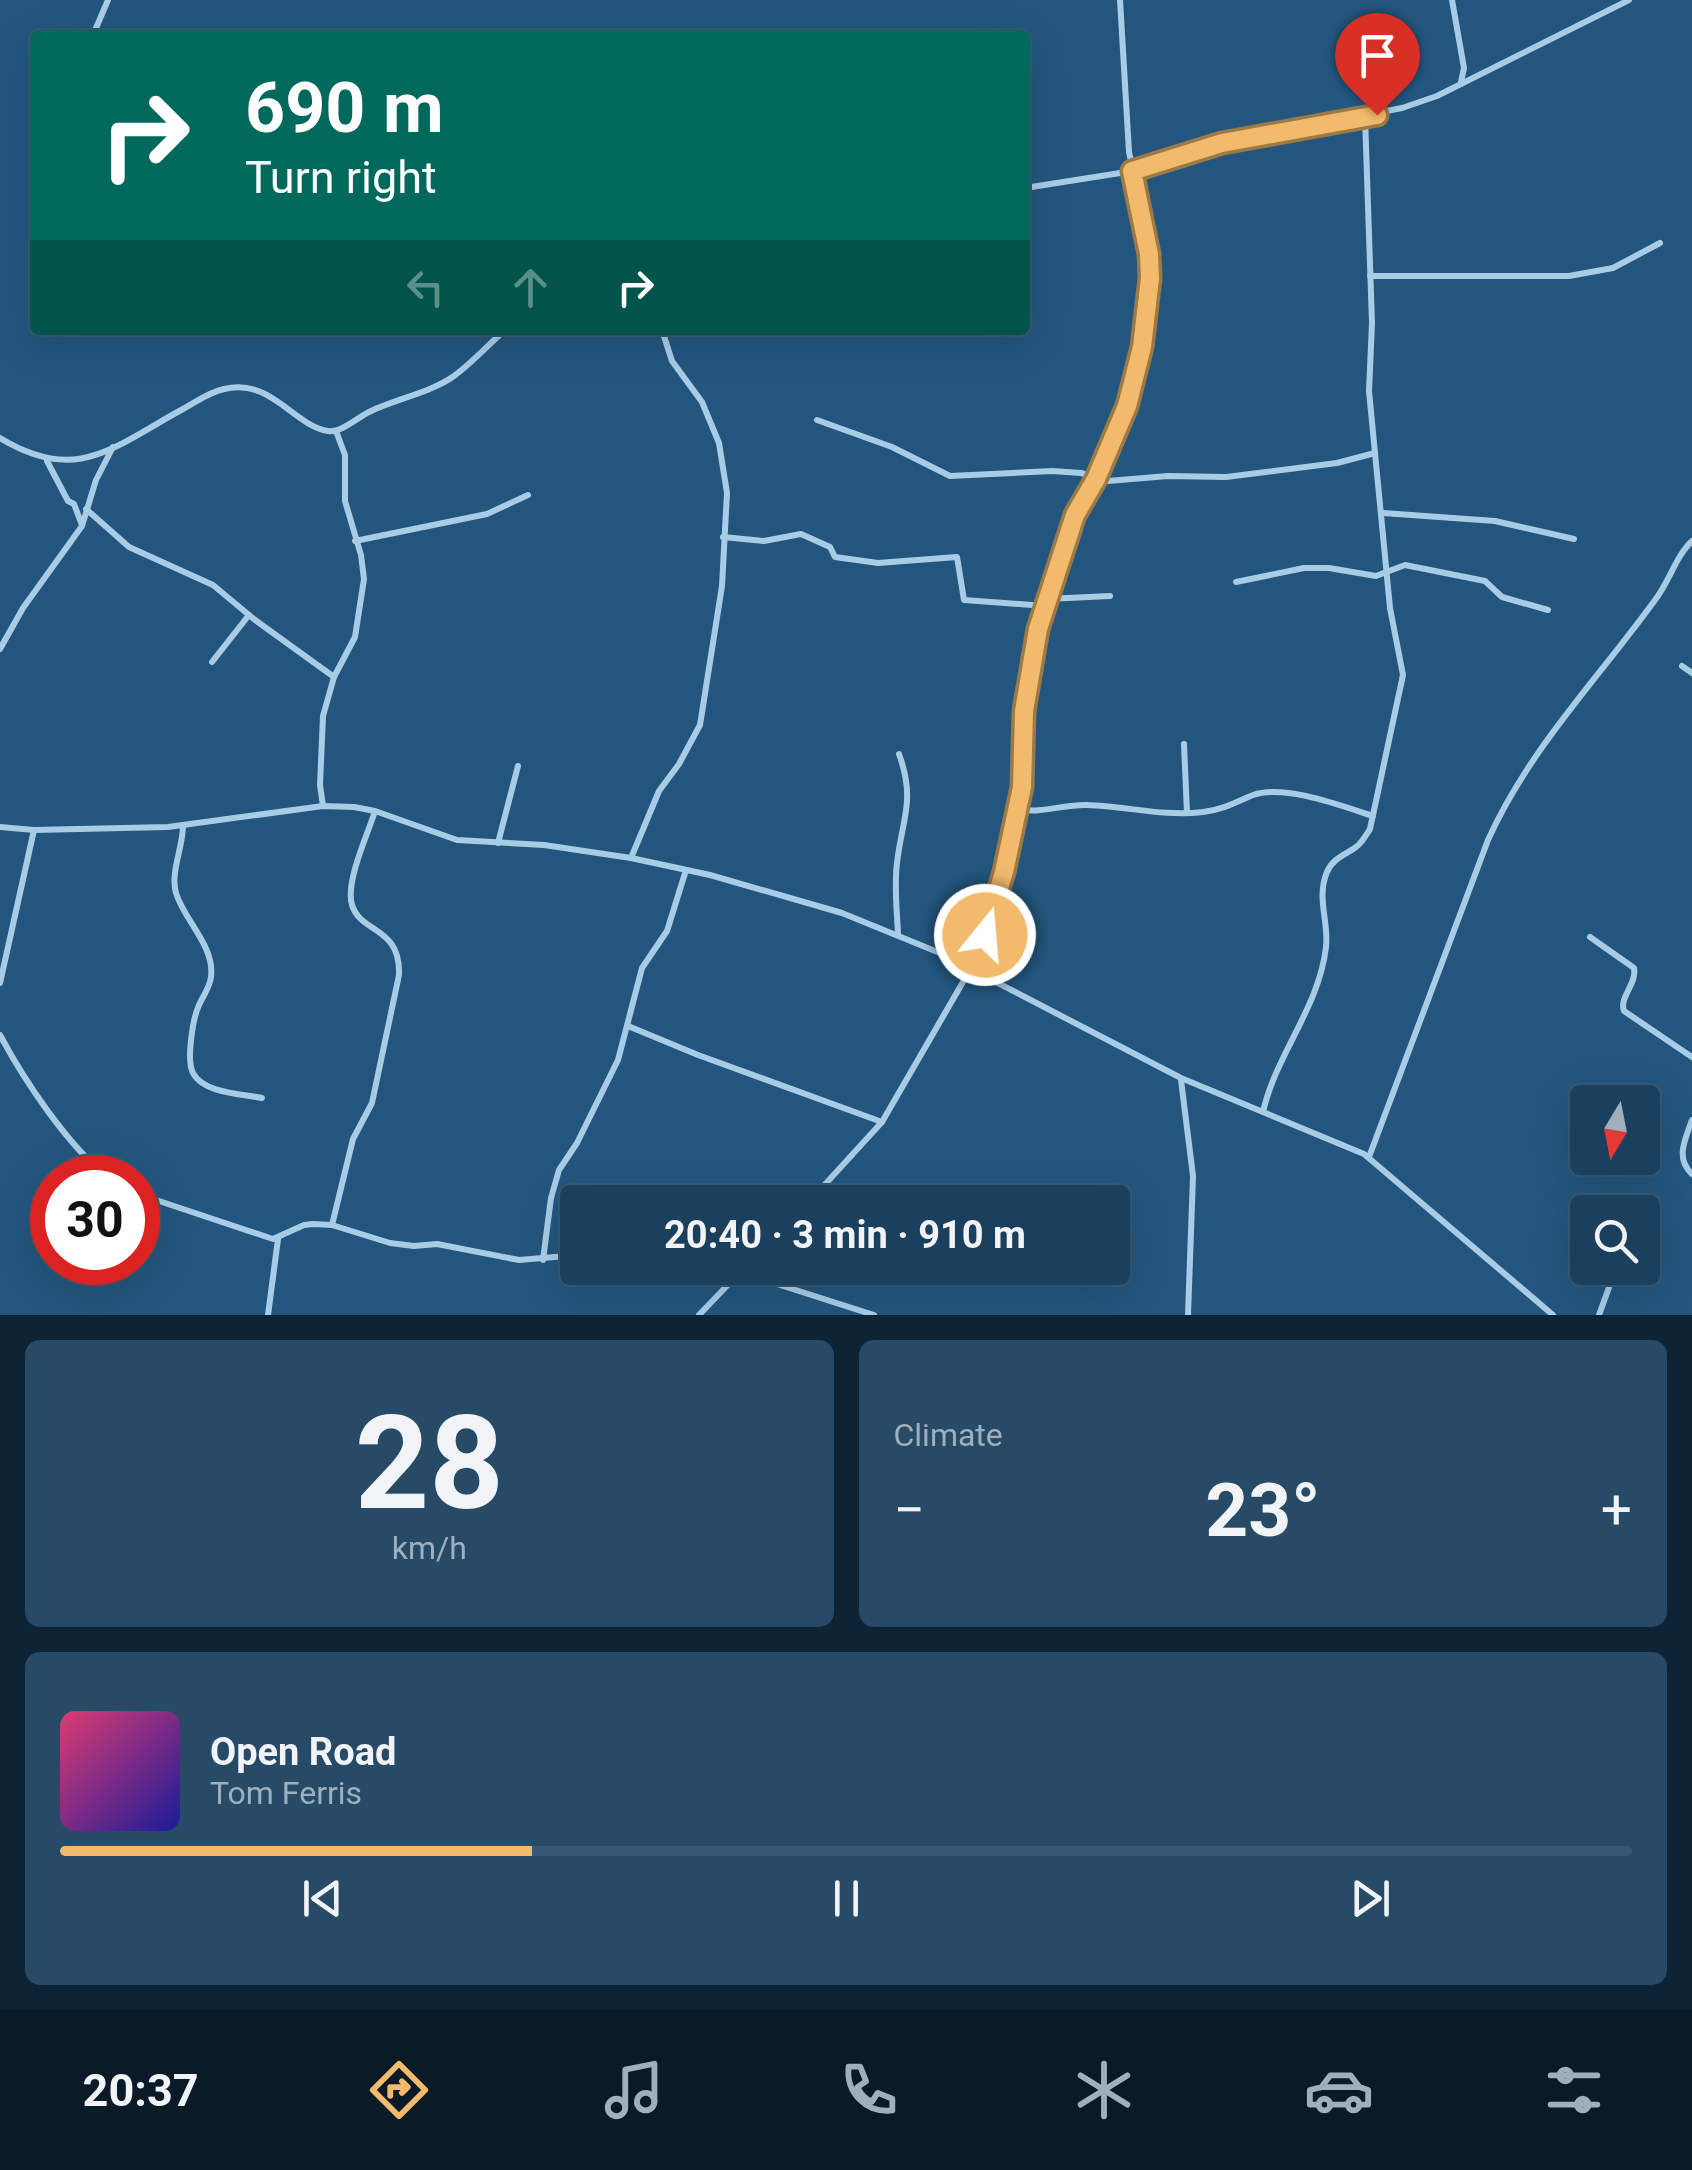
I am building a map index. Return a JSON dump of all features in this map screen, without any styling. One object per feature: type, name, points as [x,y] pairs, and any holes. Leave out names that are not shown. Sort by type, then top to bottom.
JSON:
[{"type":"street","points":[[94,30],[108,0]]},
{"type":"street","points":[[825,1185],[882,1122],[972,971],[1004,872],[1018,809],[1028,679],[1046,602],[1075,515],[1096,479],[1135,382],[1148,307],[1149,254],[1132,171],[1120,0]]},
{"type":"street","points":[[1452,0],[1464,68],[1461,83]]},
{"type":"street","points":[[1030,187],[1132,171],[1222,143],[1365,118],[1437,96],[1629,0]]},
{"type":"street","points":[[1263,1112],[1274,1078],[1318,984],[1326,947],[1321,907],[1328,869],[1357,847],[1370,829],[1404,675],[1386,572],[1369,391],[1365,118]]},
{"type":"street","points":[[1370,276],[1569,276],[1613,268],[1660,243]]},
{"type":"street","points":[[0,438],[46,461],[74,462],[228,388],[257,390],[320,428],[336,431],[386,404],[446,381],[499,335]]},
{"type":"street","points":[[630,858],[659,792],[700,726],[722,586],[727,493],[719,443],[702,402],[672,361],[664,335]]},
{"type":"street","points":[[817,420],[892,448],[950,476],[1052,471],[1080,473],[1096,479],[1226,476],[1297,469],[1375,453]]},
{"type":"street","points":[[322,806],[323,716],[334,677],[359,623],[364,567],[346,501],[345,454],[336,431]]},
{"type":"street","points":[[0,649],[3,636],[82,526],[113,446]]},
{"type":"street","points":[[46,461],[68,501],[74,504],[82,526]]},
{"type":"street","points":[[355,540],[486,514],[528,495]]},
{"type":"street","points":[[86,509],[128,547],[214,585],[334,677]]},
{"type":"street","points":[[1383,512],[1496,520],[1574,539]]},
{"type":"street","points":[[723,537],[764,541],[802,534],[830,546],[835,556],[878,563],[957,557],[964,600],[1046,602],[1110,596]]},
{"type":"street","points":[[1369,1157],[1506,801],[1543,743],[1656,599],[1692,541]]},
{"type":"street","points":[[1236,582],[1304,568],[1376,576],[1405,566],[1485,581],[1502,597],[1548,610]]},
{"type":"street","points":[[212,662],[249,614]]},
{"type":"street","points":[[1682,666],[1692,673]]},
{"type":"street","points":[[1184,744],[1186,813]]},
{"type":"street","points":[[898,934],[896,866],[908,804],[906,772],[899,754]]},
{"type":"street","points":[[498,843],[518,766]]},
{"type":"street","points":[[1018,809],[1038,811],[1083,804],[1186,813],[1222,809],[1255,794],[1272,792],[1323,801],[1373,816]]},
{"type":"street","points":[[0,827],[34,830],[183,826],[322,806],[376,811],[436,835],[630,858],[778,893],[898,934],[1181,1078],[1369,1157],[1553,1315]]},
{"type":"street","points":[[332,1225],[353,1139],[372,1103],[398,975],[392,944],[358,914],[351,900],[351,886],[376,811]]},
{"type":"street","points":[[183,826],[175,886],[195,925],[212,973],[194,1019],[190,1068],[199,1082],[208,1086],[262,1098]]},
{"type":"street","points":[[0,983],[34,830]]},
{"type":"street","points":[[544,1260],[554,1182],[602,1097],[618,1060],[642,968],[667,931],[686,870]]},
{"type":"street","points":[[1590,937],[1634,968],[1636,975],[1622,1004],[1624,1010],[1692,1058]]},
{"type":"street","points":[[628,1026],[882,1122]]},
{"type":"street","points":[[0,1035],[26,1080],[84,1155]]},
{"type":"street","points":[[1181,1078],[1193,1176],[1188,1315]]},
{"type":"street","points":[[1692,1120],[1681,1156],[1682,1164],[1692,1174]]},
{"type":"street","points":[[160,1202],[278,1239],[304,1225],[332,1225],[390,1243],[437,1244],[519,1260],[560,1258]]},
{"type":"street","points":[[268,1315],[278,1239]]},
{"type":"street","points":[[698,1315],[727,1285]]},
{"type":"street","points":[[781,1285],[874,1315]]},
{"type":"street","points":[[1599,1315],[1610,1285]]},
{"type":"route","points":[[985,935],[1004,872],[1022,787],[1024,711],[1038,629],[1075,515],[1096,479],[1127,406],[1142,347],[1149,254],[1132,171],[1222,143],[1377,115]]}]
